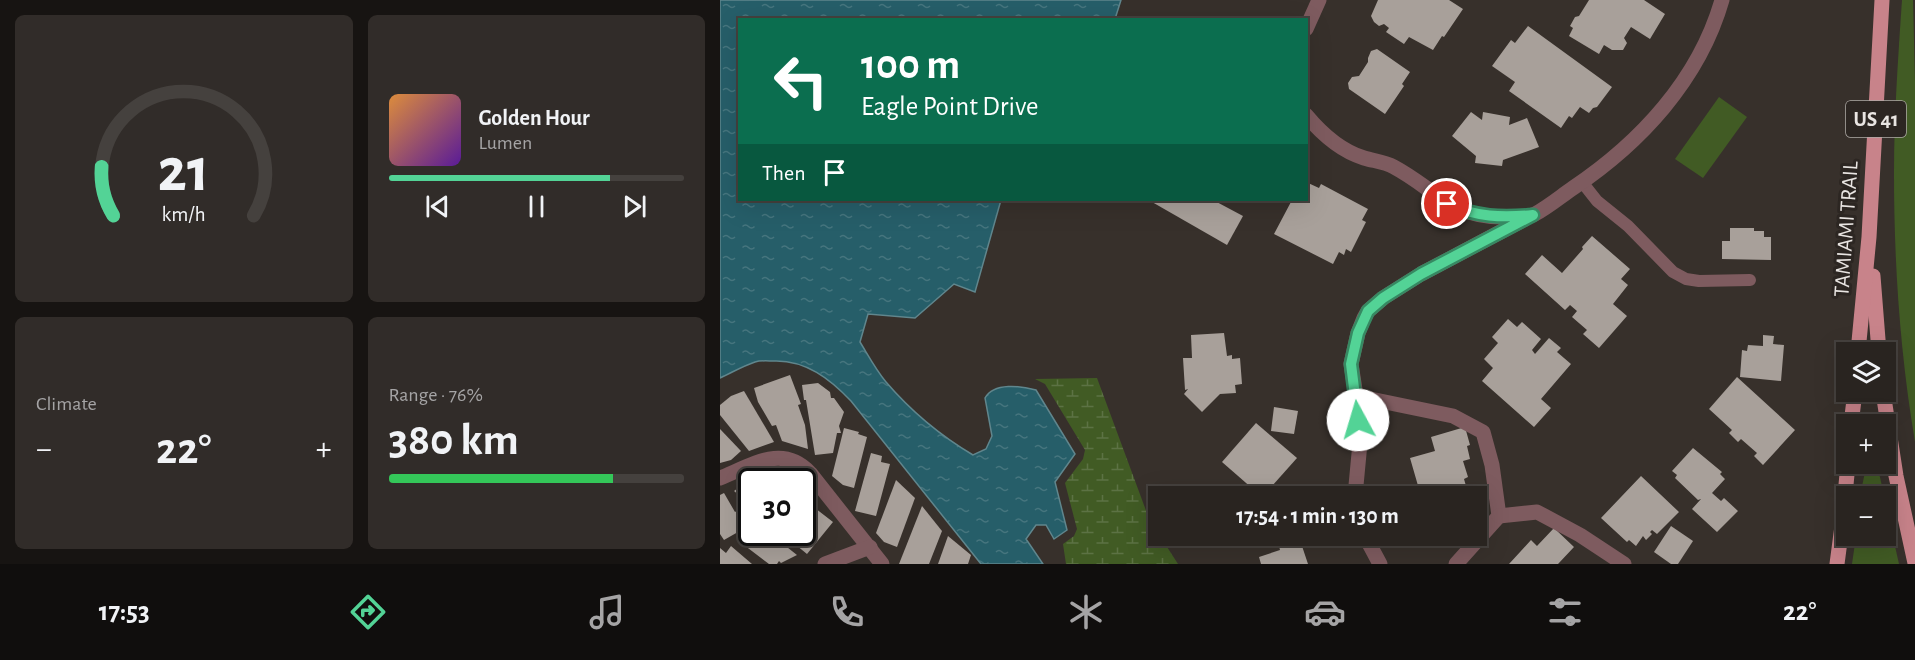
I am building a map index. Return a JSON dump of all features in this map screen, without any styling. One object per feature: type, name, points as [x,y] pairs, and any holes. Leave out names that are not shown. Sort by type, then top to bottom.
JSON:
[{"type":"main road","name":"TAMIAMI TRAIL","points":[[1859,342],[1869,237],[1882,0]]},
{"type":"main road","name":"US 41","points":[[1869,237],[1878,342]]},
{"type":"main road","points":[[1885,402],[1896,476],[1915,563]]},
{"type":"main road","points":[[1837,564],[1847,474]]},
{"type":"street","points":[[1308,25],[1319,0]]},
{"type":"street","points":[[1356,486],[1360,443],[1351,364],[1358,333],[1368,311],[1383,298],[1421,274],[1533,215],[1620,153],[1657,116],[1683,82],[1701,52],[1718,15],[1722,0]]},
{"type":"street","points":[[1308,117],[1320,131],[1340,147],[1363,158],[1394,167],[1447,204],[1478,215],[1503,218],[1533,215]]},
{"type":"street","points":[[1356,396],[1453,416],[1483,432],[1492,465],[1499,516]]},
{"type":"street","points":[[720,478],[776,457],[795,461],[810,473],[882,564]]},
{"type":"street","points":[[1456,564],[1499,516],[1538,512],[1580,535],[1624,564]]},
{"type":"street","points":[[1370,546],[1380,564]]},
{"type":"street","points":[[825,564],[870,548]]},
{"type":"lane","points":[[1582,182],[1597,201],[1628,226],[1673,272],[1686,279],[1699,281],[1750,279]]},
{"type":"green space","points":[[1902,0],[1913,0],[1915,442],[1902,342],[1895,241],[1895,130]]},
{"type":"green space","points":[[1719,97],[1747,117],[1703,178],[1675,159]]},
{"type":"green space","points":[[1097,378],[1148,516],[1148,546],[1166,546],[1178,564],[1066,564],[1063,544],[1074,536],[1077,529],[1065,483],[1083,459],[1085,450],[1045,384],[1035,379]]},
{"type":"green space","points":[[1865,474],[1878,474],[1882,486],[1862,486]]},
{"type":"green space","points":[[1855,546],[1895,546],[1899,564],[1852,564]]},
{"type":"water","points":[[720,0],[1121,0],[1115,18],[738,18],[738,201],[1001,201],[975,292],[954,284],[915,318],[868,314],[860,342],[882,377],[905,403],[938,431],[973,455],[986,449],[992,436],[985,398],[989,393],[1008,386],[1036,390],[1075,454],[1055,482],[1067,530],[1054,539],[1046,525],[1036,525],[1026,539],[1043,564],[981,564],[851,401],[817,372],[797,364],[757,361],[720,378]]},
{"type":"building","points":[[1378,0],[1449,0],[1463,9],[1433,50],[1409,37],[1404,44],[1386,32],[1389,28],[1384,24],[1379,26],[1374,22],[1371,16]]},
{"type":"building","points":[[1589,0],[1644,0],[1665,14],[1650,39],[1631,27],[1624,38],[1627,43],[1623,50],[1612,50],[1604,45],[1599,54],[1569,36],[1573,28],[1570,26],[1575,17],[1579,16]]},
{"type":"building","points":[[1528,26],[1612,87],[1597,107],[1589,113],[1580,107],[1572,118],[1569,116],[1561,128],[1509,91],[1515,82],[1492,66],[1511,40],[1515,43]]},
{"type":"building","points":[[1377,49],[1410,72],[1402,84],[1404,86],[1385,114],[1349,89],[1348,83],[1352,77],[1359,76],[1368,62],[1371,51]]},
{"type":"building","points":[[1471,112],[1482,120],[1483,112],[1510,117],[1509,125],[1527,118],[1539,147],[1503,160],[1502,166],[1475,163],[1476,156],[1452,136]]},
{"type":"building","points":[[1308,183],[1319,188],[1321,184],[1368,209],[1362,220],[1366,222],[1351,252],[1346,249],[1344,255],[1339,252],[1333,264],[1274,234],[1291,201],[1308,201]]},
{"type":"building","points":[[1215,201],[1243,216],[1227,245],[1152,202]]},
{"type":"building","points":[[1730,228],[1754,228],[1754,231],[1764,231],[1764,237],[1771,237],[1771,260],[1722,259],[1722,241],[1730,241]]},
{"type":"building","points":[[1592,236],[1630,269],[1621,279],[1628,285],[1613,304],[1627,316],[1599,348],[1583,334],[1587,330],[1572,317],[1577,311],[1570,305],[1565,310],[1525,274],[1542,255],[1562,273]]},
{"type":"building","points":[[1508,319],[1517,327],[1522,322],[1541,339],[1532,350],[1535,354],[1549,338],[1561,348],[1557,352],[1571,364],[1541,399],[1551,408],[1534,427],[1482,381],[1493,368],[1484,359],[1498,343],[1492,337]]},
{"type":"building","points":[[1224,333],[1227,356],[1232,355],[1232,359],[1240,358],[1242,384],[1235,385],[1236,393],[1220,394],[1202,412],[1184,394],[1188,389],[1185,390],[1183,358],[1192,358],[1191,335]]},
{"type":"building","points":[[1763,335],[1774,336],[1773,344],[1784,345],[1781,381],[1740,377],[1742,350],[1747,351],[1748,345],[1763,346]]},
{"type":"building","points":[[790,375],[801,404],[798,405],[805,425],[808,449],[782,441],[776,425],[772,426],[758,402],[754,388]]},
{"type":"building","points":[[1737,377],[1795,430],[1763,465],[1754,456],[1757,453],[1741,439],[1738,442],[1729,433],[1732,430],[1709,409]]},
{"type":"building","points":[[818,383],[830,392],[831,398],[834,398],[844,412],[839,426],[841,433],[837,433],[833,453],[815,455],[802,385]]},
{"type":"building","points":[[744,391],[774,442],[749,451],[720,415],[720,405],[731,396]]},
{"type":"building","points":[[1274,407],[1298,411],[1294,434],[1271,431]]},
{"type":"building","points":[[1256,423],[1297,458],[1272,486],[1250,486],[1222,462]]},
{"type":"building","points":[[1465,427],[1470,445],[1467,446],[1470,459],[1463,461],[1468,477],[1464,479],[1466,486],[1418,486],[1410,458],[1435,451],[1431,437]]},
{"type":"building","points":[[844,428],[867,437],[854,488],[843,485],[832,476]]},
{"type":"building","points":[[720,429],[741,451],[731,460],[720,463]]},
{"type":"building","points":[[1693,448],[1722,472],[1720,474],[1725,479],[1712,493],[1721,501],[1724,498],[1738,511],[1717,532],[1692,509],[1701,499],[1698,500],[1675,478],[1677,475],[1672,471]]},
{"type":"building","points":[[871,453],[882,456],[881,462],[890,464],[876,516],[855,511]]},
{"type":"building","points":[[1641,476],[1679,512],[1657,534],[1652,530],[1650,532],[1652,534],[1646,540],[1643,536],[1636,546],[1629,540],[1627,542],[1601,518]]},
{"type":"building","points":[[896,480],[915,498],[897,547],[884,542],[876,533]]},
{"type":"building","points":[[724,493],[735,512],[738,510],[738,532],[724,540],[720,534],[720,495]]},
{"type":"building","points":[[922,506],[942,531],[929,564],[899,564]]},
{"type":"building","points":[[816,509],[833,522],[816,543]]},
{"type":"building","points":[[1671,526],[1693,541],[1678,564],[1671,564],[1654,552]]},
{"type":"building","points":[[1554,528],[1574,547],[1558,564],[1509,564],[1531,540],[1537,546]]},
{"type":"building","points":[[948,536],[971,555],[968,564],[938,564]]},
{"type":"building","points":[[731,546],[752,564],[720,564],[720,548],[726,553]]},
{"type":"building","points":[[745,546],[786,546],[797,555],[781,563],[779,561],[777,564],[769,564]]},
{"type":"building","points":[[797,546],[814,546],[807,554]]},
{"type":"building","points":[[1279,546],[1302,546],[1308,564],[1261,564],[1259,557],[1280,550]]},
{"type":"route","points":[[1358,420],[1351,364],[1358,333],[1368,311],[1383,298],[1421,274],[1533,215],[1503,218],[1478,215],[1447,204]]}]
